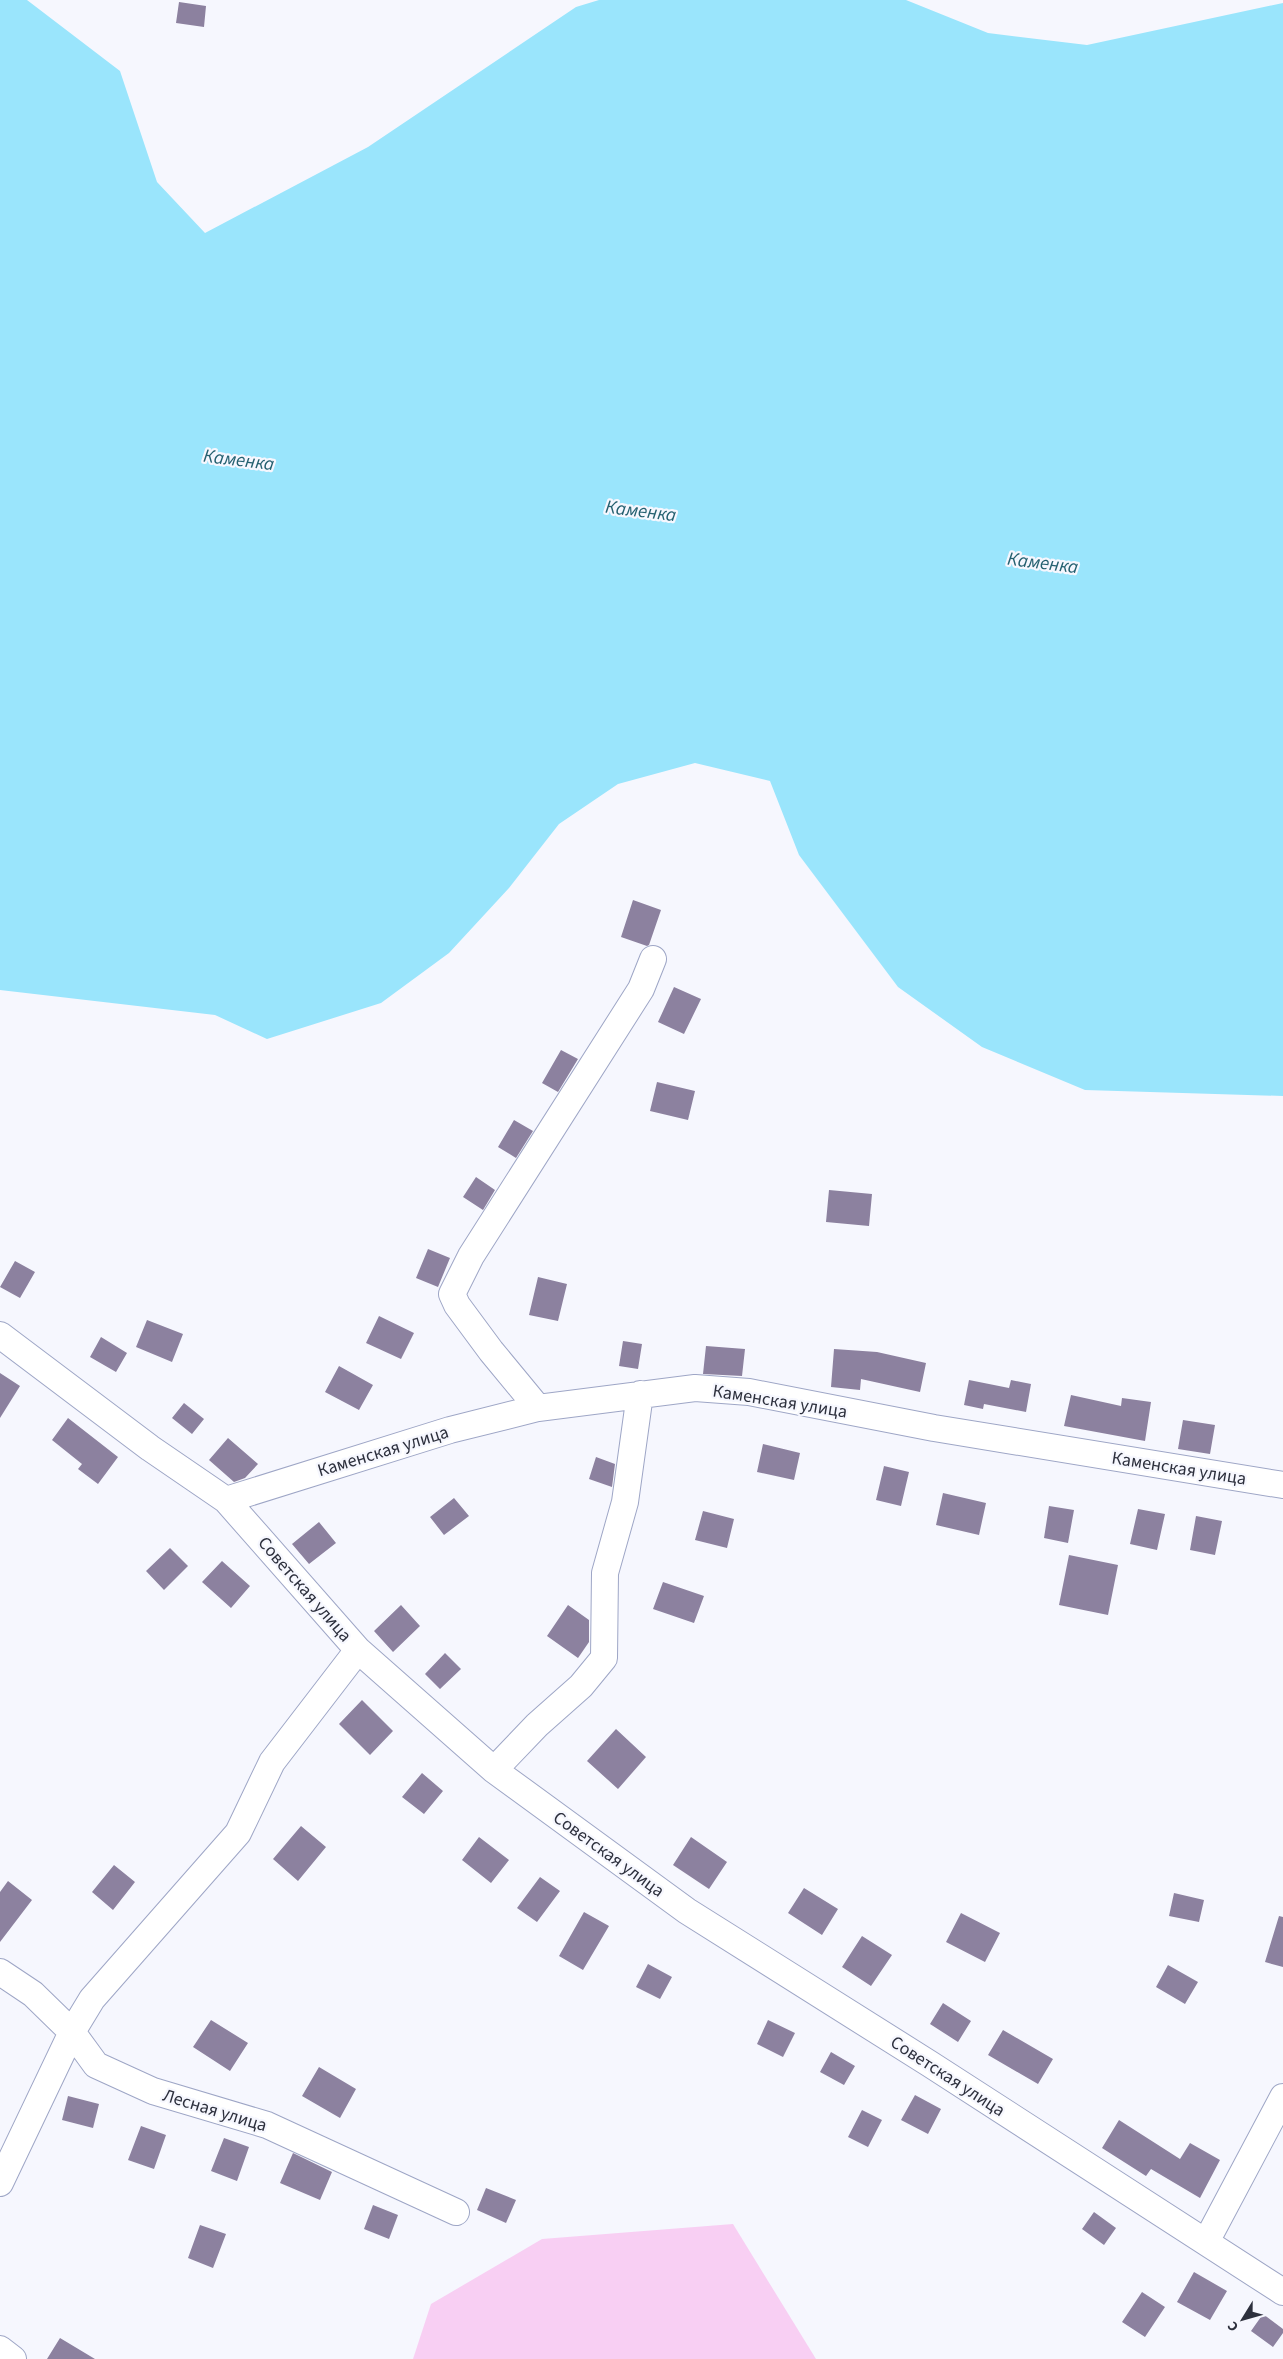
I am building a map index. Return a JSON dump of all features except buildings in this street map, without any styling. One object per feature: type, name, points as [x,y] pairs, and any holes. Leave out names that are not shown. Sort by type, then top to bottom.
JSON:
[{"type":"street","points":[[538,1408],[491,1351],[457,1305],[452,1294],[471,1256],[641,988],[653,959]]},
{"type":"street","name":"Советская улица","points":[[0,1335],[150,1448],[226,1500],[358,1650],[494,1770],[687,1911],[930,2064],[1283,2292]]},
{"type":"street","name":"Каменская улица","points":[[226,1500],[450,1430],[538,1408],[695,1388],[749,1392],[934,1428],[1283,1485]]},
{"type":"street","points":[[494,1770],[537,1725],[581,1686],[604,1658],[605,1573],[625,1502],[640,1394]]},
{"type":"street","points":[[0,2183],[72,2032],[92,1999],[238,1833],[272,1762],[358,1650]]},
{"type":"street","name":"Лесная улица","points":[[0,1972],[32,1994],[72,2032],[96,2065],[153,2092],[267,2125],[456,2212]]},
{"type":"street","points":[[1206,2242],[1283,2097]]},
{"type":"street","points":[[0,2349],[13,2359]]},
{"type":"shaded area","points":[[733,2224],[816,2359],[413,2359],[431,2304],[542,2239]]},
{"type":"water","name":"Каменка","points":[[0,0],[27,0],[120,71],[157,182],[205,233],[368,147],[576,7],[599,0],[906,0],[988,33],[1087,45],[1283,3],[1283,1096],[1085,1090],[982,1047],[898,987],[799,855],[770,781],[695,763],[618,784],[559,824],[509,888],[449,953],[381,1003],[267,1039],[215,1015],[0,990]]}]
